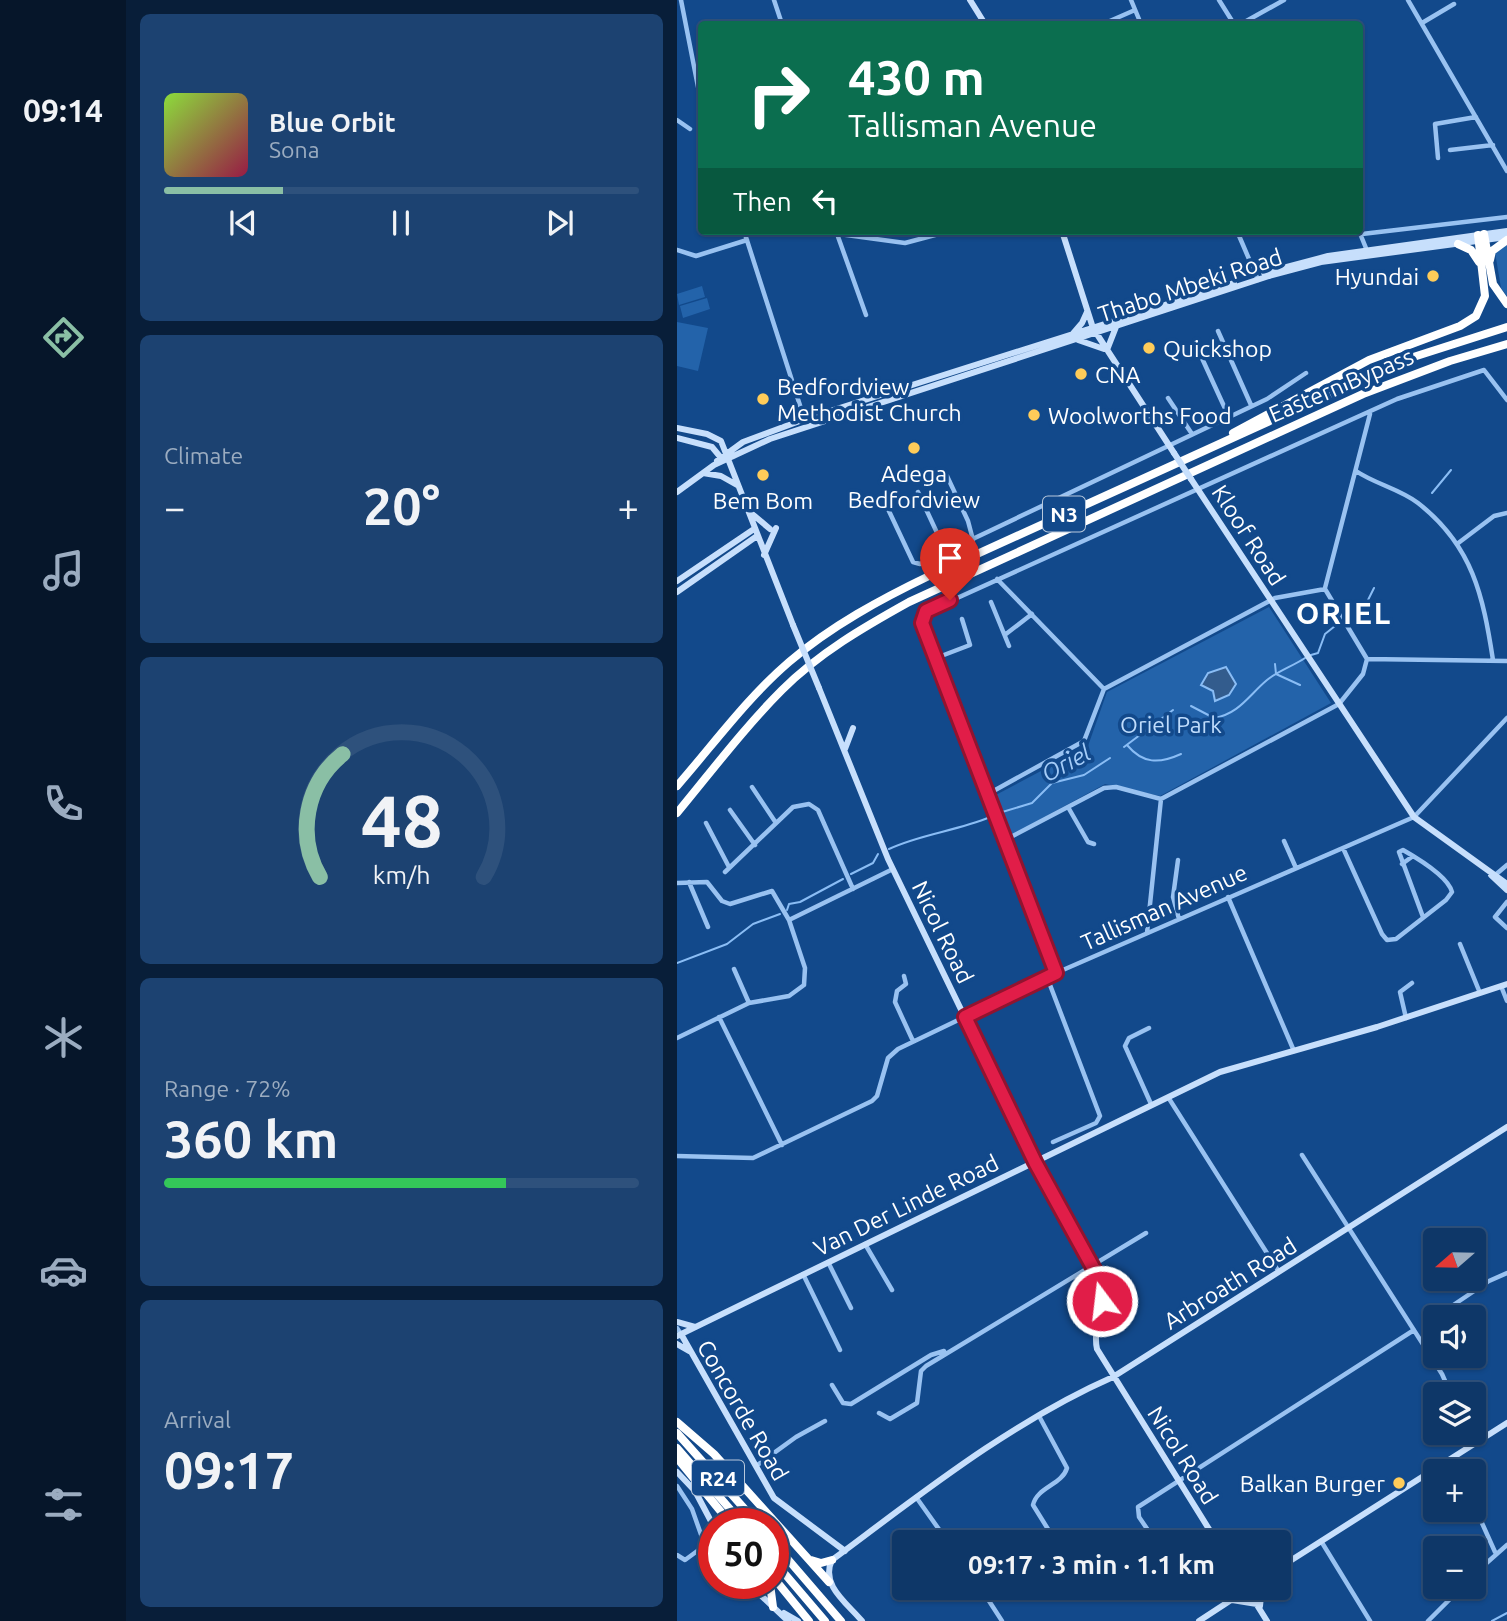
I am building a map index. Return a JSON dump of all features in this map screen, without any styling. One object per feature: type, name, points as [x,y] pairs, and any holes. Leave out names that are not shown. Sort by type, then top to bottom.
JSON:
[{"type":"highway","points":[[1481,238],[1487,272]]},
{"type":"highway","points":[[1198,454],[1369,360],[1469,321],[1483,306],[1492,251],[1507,238]]},
{"type":"highway","points":[[1458,244],[1474,252],[1495,290],[1507,304]]},
{"type":"highway","name":"Eastern Bypass","points":[[677,786],[772,678],[844,621],[931,575],[1404,360],[1507,327]]},
{"type":"highway","name":"Eastern Bypass","points":[[677,813],[783,689],[836,646],[874,621],[922,596],[1363,394],[1450,361],[1507,344]]},
{"type":"highway","points":[[677,1422],[714,1454],[829,1582]]},
{"type":"highway","name":"R24","points":[[677,1433],[744,1508]]},
{"type":"highway","name":"R24","points":[[677,1448],[729,1508]]},
{"type":"highway","points":[[677,1458],[718,1508]]},
{"type":"highway","points":[[801,1551],[818,1563],[832,1560]]},
{"type":"highway","points":[[789,1561],[841,1621]]},
{"type":"highway","points":[[789,1579],[825,1621]]},
{"type":"highway","points":[[789,1597],[809,1621]]},
{"type":"highway","points":[[771,1599],[773,1607]]},
{"type":"main road","points":[[970,0],[983,21]]},
{"type":"main road","name":"Thabo Mbeki Road","points":[[907,391],[1186,302],[1297,263],[1321,257],[1458,244],[1507,231]]},
{"type":"main road","name":"Kloof Road","points":[[1063,235],[1095,331],[1107,351],[1414,817],[1507,884]]},
{"type":"main road","name":"Thabo Mbeki Road","points":[[1268,274],[1368,253],[1481,238],[1507,238]]},
{"type":"main road","points":[[1088,311],[1098,320],[1113,325],[1107,351],[1092,342],[1072,339],[1088,311]]},
{"type":"main road","points":[[806,422],[838,415],[907,391]]},
{"type":"main road","points":[[677,492],[737,449],[806,422],[907,391]]},
{"type":"main road","points":[[677,428],[700,433],[737,449]]},
{"type":"main road","points":[[698,443],[700,433]]},
{"type":"main road","points":[[677,438],[712,447],[725,457]]},
{"type":"main road","points":[[721,441],[725,457]]},
{"type":"main road","name":"Nicol Road","points":[[725,457],[893,869],[1035,1162],[1092,1265],[1103,1292],[1095,1345],[1210,1530]]},
{"type":"main road","points":[[703,473],[721,476],[737,485]]},
{"type":"main road","points":[[747,509],[759,523],[773,528],[765,557]]},
{"type":"main road","points":[[677,592],[744,545],[755,532]]},
{"type":"main road","points":[[677,581],[755,532]]},
{"type":"main road","points":[[744,545],[754,545],[765,557]]},
{"type":"main road","points":[[844,750],[853,728]]},
{"type":"main road","name":"Kloof Road","points":[[1493,875],[1507,890]]},
{"type":"main road","name":"Van Der Linde Road","points":[[678,1333],[1220,1072],[1406,1018],[1504,985]]},
{"type":"main road","name":"Arbroath Road","points":[[832,1560],[916,1496],[1039,1416],[1077,1393],[1113,1377],[1507,1127]]},
{"type":"main road","points":[[677,1322],[695,1327],[689,1350],[677,1344]]},
{"type":"main road","name":"Concorde Road","points":[[678,1333],[755,1467],[781,1506],[844,1551]]},
{"type":"main road","points":[[1291,1560],[1506,1425]]},
{"type":"main road","points":[[677,1472],[699,1497],[704,1508]]},
{"type":"main road","points":[[832,1560],[827,1570],[829,1582],[862,1621]]},
{"type":"main road","points":[[765,1599],[788,1621]]},
{"type":"main road","points":[[1255,1600],[1267,1621]]},
{"type":"main road","points":[[1259,1600],[1259,1607]]},
{"type":"main road","points":[[1199,1621],[1231,1601],[1259,1607]]},
{"type":"main road","points":[[773,1607],[798,1621]]},
{"type":"street","points":[[681,0],[698,87]]},
{"type":"street","points":[[774,0],[781,21]]},
{"type":"street","points":[[1131,0],[1140,21]]},
{"type":"street","points":[[1219,0],[1232,21]]},
{"type":"street","points":[[1246,21],[1284,0]]},
{"type":"street","points":[[1408,0],[1507,171]]},
{"type":"street","points":[[1422,23],[1454,4]]},
{"type":"street","points":[[1110,21],[1135,10]]},
{"type":"street","points":[[1438,158],[1435,124],[1476,117]]},
{"type":"street","points":[[677,120],[690,129]]},
{"type":"street","points":[[1450,150],[1493,145]]},
{"type":"street","points":[[1363,233],[1507,216]]},
{"type":"street","points":[[745,235],[806,422]]},
{"type":"street","points":[[838,235],[866,315]]},
{"type":"street","points":[[853,235],[915,243],[938,235]]},
{"type":"street","points":[[1239,235],[1257,278]]},
{"type":"street","points":[[1361,235],[1368,253]]},
{"type":"street","points":[[677,250],[696,256],[747,240]]},
{"type":"street","points":[[1218,331],[1250,405]]},
{"type":"street","points":[[1195,343],[1228,415]]},
{"type":"street","points":[[1056,973],[936,658],[922,618],[926,611],[1197,488],[1465,374],[1482,370],[1487,372],[1507,400]]},
{"type":"street","points":[[888,509],[915,564],[973,540],[1228,415],[1267,399],[1306,373]]},
{"type":"street","points":[[1168,398],[1192,434]]},
{"type":"street","points":[[1005,840],[1108,787],[1161,799],[1339,704],[1363,674],[1367,659],[1325,589],[1370,413]]},
{"type":"street","points":[[1356,471],[1418,503],[1457,544],[1482,594],[1493,660]]},
{"type":"street","points":[[947,476],[968,521],[973,540]]},
{"type":"street","points":[[918,492],[946,552]]},
{"type":"street","points":[[1457,544],[1494,516],[1507,513]]},
{"type":"street","points":[[997,579],[1104,689]]},
{"type":"street","points":[[988,794],[1084,741],[1104,689],[1271,600],[1325,589]]},
{"type":"street","points":[[991,602],[1009,646]]},
{"type":"street","points":[[1006,634],[1032,614]]},
{"type":"street","points":[[936,658],[970,645],[962,619]]},
{"type":"street","points":[[1367,659],[1507,661]]},
{"type":"street","name":"Tallisman Avenue","points":[[677,1156],[748,1159],[782,1145],[872,1101],[881,1085],[889,1055],[913,1041],[1047,977],[1414,817],[1507,718]]},
{"type":"street","points":[[752,787],[776,823]]},
{"type":"street","points":[[1147,933],[1161,799]]},
{"type":"street","points":[[725,872],[793,807],[809,804],[816,807],[853,889]]},
{"type":"street","points":[[1068,807],[1088,842],[1094,844]]},
{"type":"street","points":[[730,810],[755,845]]},
{"type":"street","points":[[706,823],[729,867]]},
{"type":"street","points":[[1284,841],[1296,868]]},
{"type":"street","points":[[1343,848],[1384,938],[1393,940],[1446,900],[1452,889],[1403,850],[1399,852],[1402,864],[1423,917]]},
{"type":"street","points":[[1402,864],[1413,856]]},
{"type":"street","points":[[1178,860],[1173,897],[1179,919]]},
{"type":"street","points":[[1493,875],[1507,865]]},
{"type":"street","points":[[789,920],[893,869]]},
{"type":"street","points":[[689,882],[708,927]]},
{"type":"street","points":[[677,883],[707,882],[728,904],[771,891],[789,920],[805,968],[804,985],[789,996],[749,1003],[677,1038]]},
{"type":"street","points":[[1228,897],[1294,1051]]},
{"type":"street","points":[[1507,902],[1495,916],[1507,928]]},
{"type":"street","points":[[1460,944],[1480,993]]},
{"type":"street","points":[[734,969],[749,1003]]},
{"type":"street","points":[[904,976],[906,984],[897,991],[895,1002],[913,1041]]},
{"type":"street","points":[[1047,977],[1100,1116],[1096,1123],[1053,1142]]},
{"type":"street","points":[[1406,1018],[1400,992],[1412,982]]},
{"type":"street","points":[[1504,985],[1507,1002]]},
{"type":"street","points":[[718,1017],[782,1145]]},
{"type":"street","points":[[1149,1028],[1129,1038],[1125,1046],[1151,1104]]},
{"type":"street","points":[[1168,1097],[1279,1272]]},
{"type":"street","points":[[1302,1155],[1444,1382]]},
{"type":"street","points":[[879,1413],[893,1419],[912,1407],[917,1401],[921,1371],[948,1351],[1146,1233]]},
{"type":"street","points":[[865,1244],[892,1290]]},
{"type":"street","points":[[828,1262],[851,1308]]},
{"type":"street","points":[[1453,1305],[1489,1281],[1507,1273]]},
{"type":"street","points":[[803,1274],[840,1350]]},
{"type":"street","points":[[1148,1530],[1138,1517],[1138,1507],[1414,1330]]},
{"type":"street","points":[[832,1385],[843,1403],[851,1404],[931,1355],[948,1351]]},
{"type":"street","points":[[1039,1416],[1067,1468],[1064,1475],[1036,1497],[1033,1504],[1049,1530]]},
{"type":"street","points":[[755,1467],[825,1421]]},
{"type":"street","points":[[677,1486],[692,1508],[704,1543],[685,1560],[677,1555]]},
{"type":"street","points":[[916,1496],[940,1530]]},
{"type":"street","points":[[1482,1522],[1495,1552]]},
{"type":"street","points":[[1320,1541],[1370,1621]]},
{"type":"street","points":[[1486,1561],[1507,1545]]},
{"type":"street","points":[[1428,1621],[1450,1599]]},
{"type":"street","points":[[988,1600],[1002,1621]]},
{"type":"green space","points":[[1507,244],[1507,296],[1501,288],[1495,252]]},
{"type":"green space","points":[[702,286],[705,297],[679,305],[677,294]]},
{"type":"green space","points":[[707,298],[710,309],[683,318],[680,306]]},
{"type":"green space","points":[[677,322],[708,328],[698,371],[677,366]]},
{"type":"green space","name":"Oriel Park","points":[[1269,607],[1331,703],[1160,796],[1105,784],[1006,838],[992,797],[1088,746],[1107,692]]},
{"type":"shaded area","points":[[1226,667],[1236,684],[1229,695],[1215,701],[1213,691],[1201,685],[1208,673]]},
{"type":"waterway","points":[[1432,493],[1451,470]]},
{"type":"waterway","points":[[1357,609],[1367,602],[1374,588]]},
{"type":"waterway","points":[[1346,619],[1356,611]]},
{"type":"waterway","points":[[1311,655],[1318,653],[1325,634],[1340,622]]},
{"type":"waterway","points":[[1191,706],[1214,718],[1223,716],[1237,708],[1271,677],[1305,658]]},
{"type":"waterway","points":[[1275,664],[1276,674],[1300,685]]},
{"type":"waterway","points":[[1124,747],[1173,710]]},
{"type":"waterway","points":[[1127,745],[1145,759],[1158,761],[1181,754]]},
{"type":"waterway","name":"Oriel","points":[[999,813],[1032,803],[1052,783],[1084,775],[1110,758]]},
{"type":"waterway","name":"Oriel","points":[[889,849],[990,817]]},
{"type":"waterway","points":[[851,874],[873,863],[878,854]]},
{"type":"waterway","name":"Oriel","points":[[787,910],[789,904],[800,902],[843,879]]},
{"type":"waterway","name":"Oriel","points":[[677,963],[727,944],[753,924],[780,914]]},
{"type":"waterway","points":[[1492,1621],[1507,1613]]},
{"type":"place","name":"Hyundai","points":[[1433,276]]},
{"type":"place","name":"Quickshop","points":[[1149,348]]},
{"type":"place","name":"CNA","points":[[1081,374]]},
{"type":"place","name":"Bedfordview Methodist Church","points":[[763,399]]},
{"type":"place","name":"Woolworths Food","points":[[1034,415]]},
{"type":"place","name":"Adega Bedfordview","points":[[914,448]]},
{"type":"place","name":"Bem Bom","points":[[763,475]]},
{"type":"place","name":"Balkan Burger","points":[[1399,1483]]},
{"type":"district","name":"ORIEL","points":[[1344,613]]},
{"type":"route","points":[[950,600],[926,611],[922,623],[1056,973],[965,1017],[1035,1162],[1101,1282],[1102,1301]]}]
